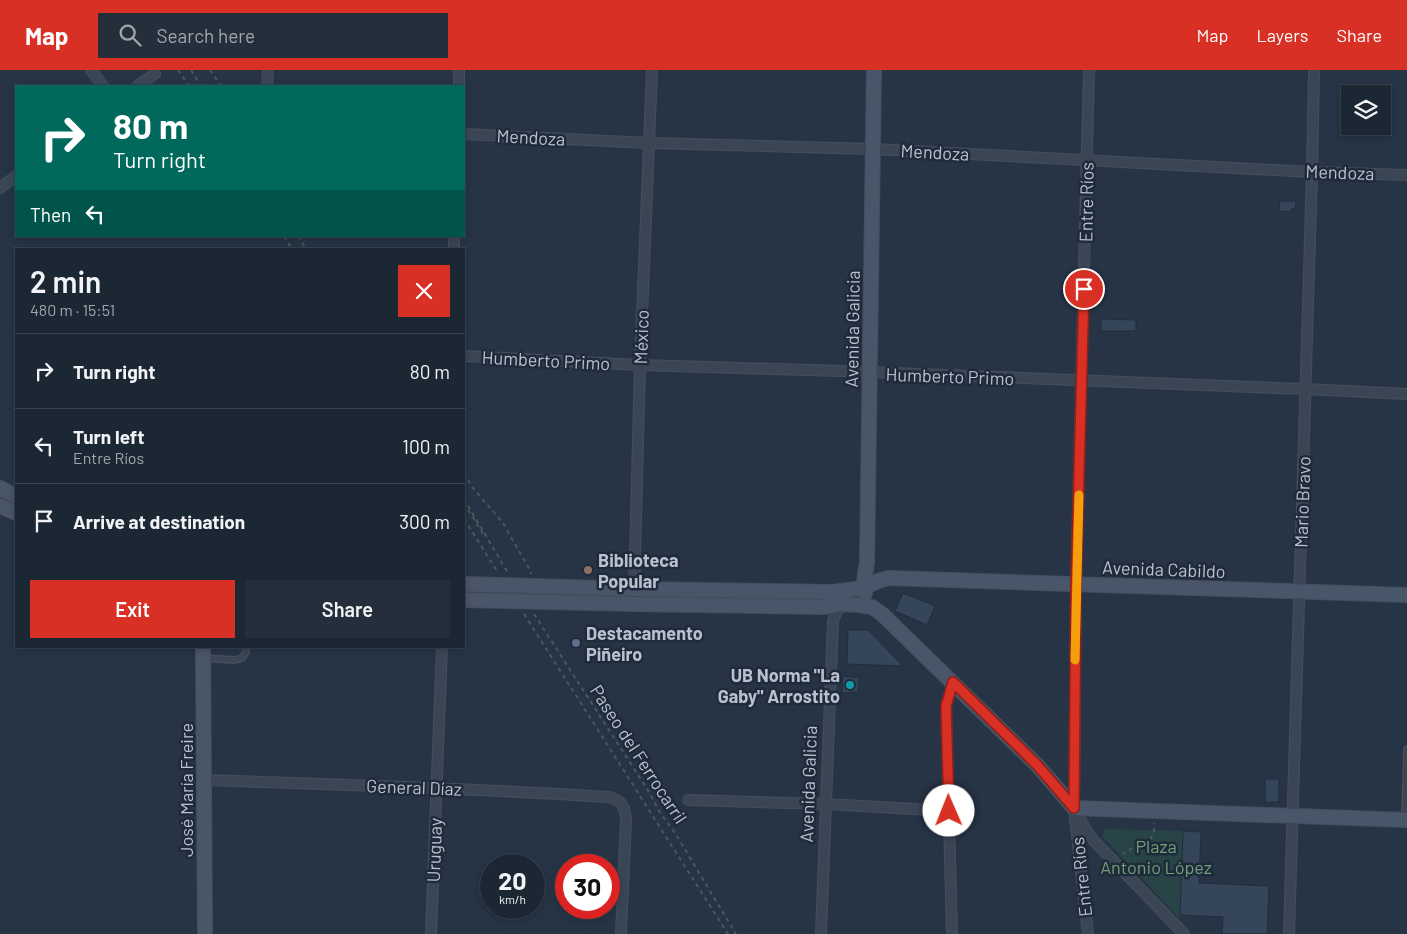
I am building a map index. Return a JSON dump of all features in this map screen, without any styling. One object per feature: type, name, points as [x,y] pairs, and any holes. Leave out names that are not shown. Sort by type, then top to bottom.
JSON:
[{"type":"main road","name":"Avenida Galicia","points":[[863,588],[867,562],[874,70]]},
{"type":"main road","points":[[0,488],[15,496]]},
{"type":"main road","points":[[0,506],[15,513]]},
{"type":"main road","name":"Avenida Cabildo","points":[[465,584],[511,583],[634,589],[833,592],[863,588],[889,578],[1407,596]]},
{"type":"main road","points":[[863,588],[872,607]]},
{"type":"main road","points":[[465,600],[822,606],[842,604],[872,607],[882,614],[953,682],[1038,766],[1074,808],[1406,820]]},
{"type":"main road","name":"José María Freire","points":[[203,652],[205,934]]},
{"type":"street","points":[[91,70],[102,85]]},
{"type":"street","points":[[267,85],[268,70]]},
{"type":"street","points":[[459,70],[459,85]]},
{"type":"street","name":"México","points":[[634,604],[640,365],[652,70]]},
{"type":"street","name":"Entre Ríos","points":[[1088,934],[1074,808],[1076,585],[1089,70]]},
{"type":"street","name":"Mario Bravo","points":[[1289,934],[1314,70]]},
{"type":"street","points":[[138,85],[155,74]]},
{"type":"street","name":"Mendoza","points":[[465,134],[649,143],[873,149],[1312,172],[1407,174]]},
{"type":"street","points":[[0,188],[15,177]]},
{"type":"street","name":"Humberto Primo","points":[[465,356],[640,365],[870,372],[1407,394]]},
{"type":"street","points":[[842,604],[863,588]]},
{"type":"street","name":"Avenida Galicia","points":[[821,934],[834,621],[836,612],[842,604]]},
{"type":"street","name":"Uruguay","points":[[431,934],[442,648]]},
{"type":"street","points":[[952,934],[946,706],[953,682]]},
{"type":"street","name":"General Díaz","points":[[205,780],[436,788],[609,797],[622,804],[626,818],[621,934]]},
{"type":"street","points":[[688,800],[826,804],[949,811]]},
{"type":"street","points":[[1074,808],[1090,836],[1184,934]]},
{"type":"lane","points":[[203,652],[235,660],[242,658],[246,648]]},
{"type":"lane","points":[[1406,820],[1407,749]]},
{"type":"path","points":[[178,70],[188,85]]},
{"type":"path","points":[[191,70],[201,85]]},
{"type":"path","points":[[210,70],[220,85]]},
{"type":"path","points":[[285,237],[291,248]]},
{"type":"path","points":[[298,237],[304,248]]},
{"type":"path","points":[[465,475],[472,487],[503,523],[531,572],[530,585]]},
{"type":"path","points":[[465,501],[511,583]]},
{"type":"path","points":[[465,505],[511,583]]},
{"type":"path","points":[[465,520],[511,583]]},
{"type":"path","points":[[521,601],[728,934]]},
{"type":"path","name":"Paseo del Ferrocarril","points":[[521,601],[649,792],[736,934]]},
{"type":"path","points":[[1112,860],[1154,834],[1155,810]]},
{"type":"path","points":[[1137,885],[1151,868],[1148,847],[1150,838]]},
{"type":"green space","name":"Plaza Antonio López","points":[[1105,829],[1183,831],[1180,919],[1102,836]]},
{"type":"building","points":[[1280,201],[1296,201],[1295,209],[1291,209],[1291,212],[1279,211]]},
{"type":"building","points":[[1101,319],[1136,320],[1136,331],[1101,331]]},
{"type":"building","points":[[903,593],[935,606],[927,625],[895,611]]},
{"type":"building","points":[[848,630],[868,630],[903,666],[847,664]]},
{"type":"building","name":"UB Norma \"La Gaby\" Arrostito","points":[[843,676],[859,678],[858,692],[842,693]]},
{"type":"building","points":[[1265,779],[1279,779],[1279,802],[1265,802]]},
{"type":"building","points":[[1183,831],[1201,832],[1199,883],[1269,886],[1267,934],[1222,934],[1223,917],[1180,915]]},
{"type":"slow traffic","points":[[1075,660],[1079,495]]},
{"type":"place","name":"Biblioteca Popular","points":[[588,570]]},
{"type":"place","name":"Destacamento Piñeiro","points":[[576,643]]},
{"type":"place","name":"UB Norma \"La Gaby\" Arrostito","points":[[850,685]]},
{"type":"route","points":[[949,811],[946,706],[953,682],[1038,766],[1074,808],[1076,585],[1084,289]]}]
